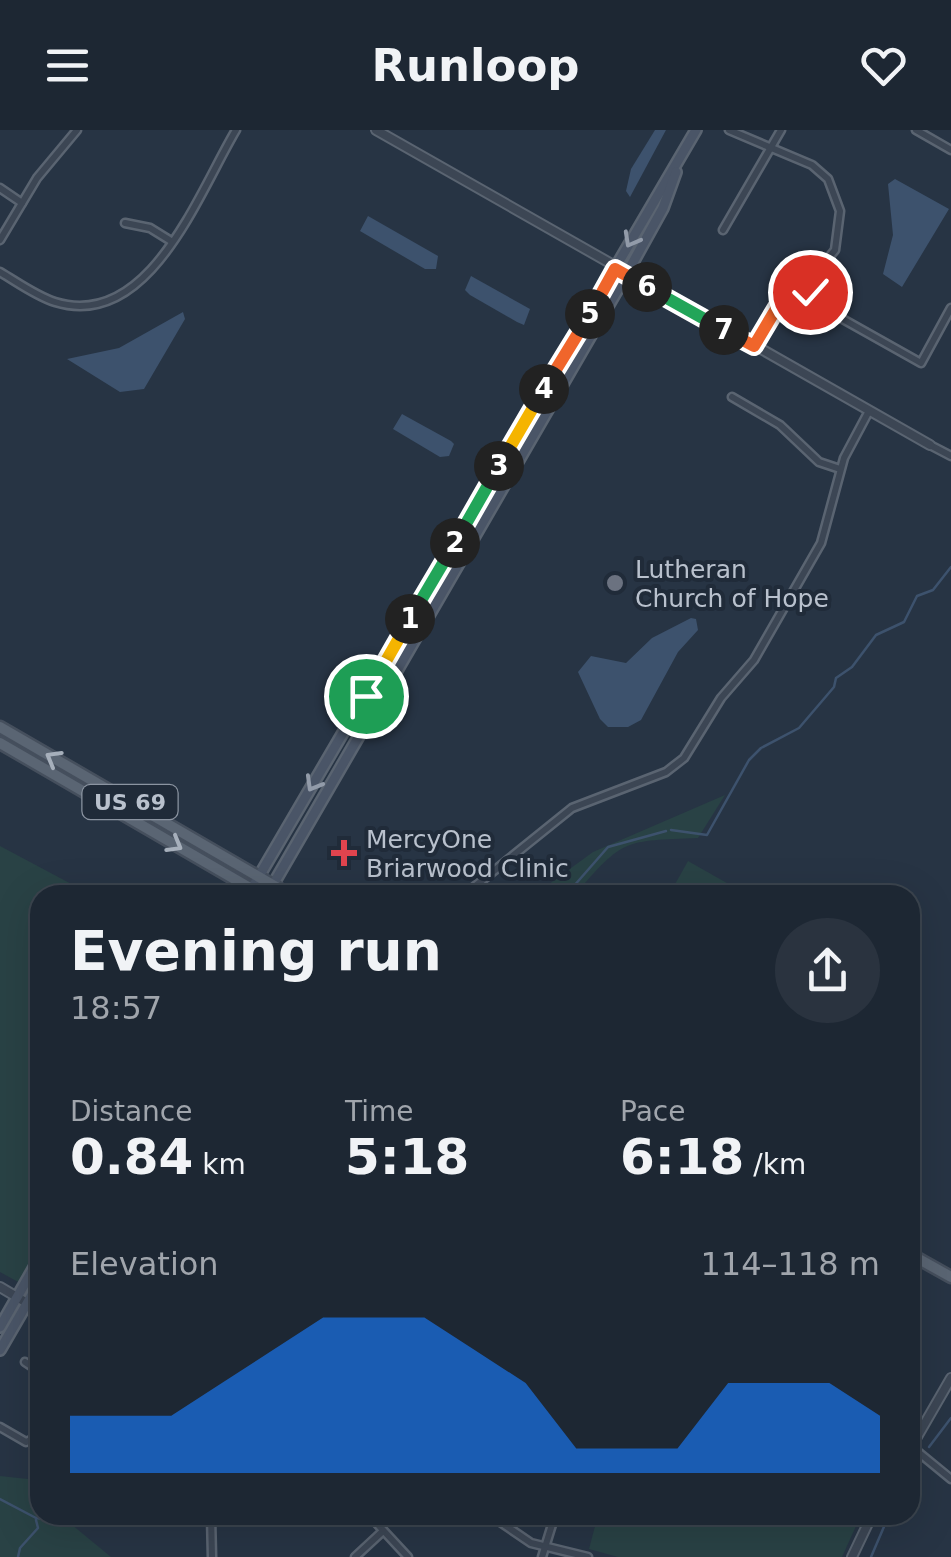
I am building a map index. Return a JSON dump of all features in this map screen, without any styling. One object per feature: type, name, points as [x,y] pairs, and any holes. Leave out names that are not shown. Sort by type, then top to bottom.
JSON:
[{"type":"main road","points":[[263,885],[696,130]]},
{"type":"main road","points":[[263,885],[626,275],[663,208],[683,151]]},
{"type":"main road","name":"US 69","points":[[0,727],[255,885]]},
{"type":"main road","name":"US 69","points":[[0,743],[254,885]]},
{"type":"main road","points":[[920,1260],[951,1277]]},
{"type":"main road","points":[[0,1326],[30,1274]]},
{"type":"main road","points":[[0,1350],[30,1299]]},
{"type":"street","points":[[0,240],[48,163],[78,130]]},
{"type":"street","points":[[0,272],[51,301],[98,305],[130,292],[148,276],[171,241],[236,130]]},
{"type":"street","points":[[376,130],[615,269],[951,456]]},
{"type":"street","points":[[729,130],[812,165],[835,192],[840,229],[834,250],[780,302],[754,346]]},
{"type":"street","points":[[723,230],[780,130]]},
{"type":"street","points":[[916,130],[951,150]]},
{"type":"street","points":[[0,188],[22,203]]},
{"type":"street","points":[[125,223],[150,228],[171,241]]},
{"type":"street","points":[[803,283],[823,308],[921,362],[951,308]]},
{"type":"street","points":[[732,397],[780,426],[819,462],[840,470]]},
{"type":"street","points":[[476,885],[572,808],[666,772],[684,758],[721,698],[754,660],[820,544],[840,470],[868,410]]},
{"type":"street","points":[[0,1288],[30,1306]]},
{"type":"street","points":[[25,1362],[30,1365]]},
{"type":"street","points":[[920,1432],[951,1378]]},
{"type":"street","points":[[0,1427],[22,1441],[30,1439]]},
{"type":"street","points":[[920,1455],[951,1479]]},
{"type":"street","points":[[212,1557],[214,1525]]},
{"type":"street","points":[[378,1525],[408,1557]]},
{"type":"street","points":[[503,1525],[546,1548],[588,1557]]},
{"type":"street","points":[[542,1557],[552,1525]]},
{"type":"street","points":[[852,1557],[867,1525]]},
{"type":"street","points":[[355,1557],[383,1531]]},
{"type":"green space","points":[[725,795],[698,838],[627,846],[604,862],[584,885],[548,885],[593,852]]},
{"type":"green space","points":[[0,846],[73,885],[30,885],[30,1265],[20,1283],[0,1272]]},
{"type":"green space","points":[[688,861],[730,885],[675,885]]},
{"type":"green space","points":[[0,1476],[30,1479],[30,1525],[72,1525],[111,1557],[0,1557]]},
{"type":"green space","points":[[595,1525],[856,1525],[842,1557],[618,1557],[589,1549]]},
{"type":"water","points":[[655,130],[666,130],[630,197],[626,191],[631,169]]},
{"type":"water","points":[[895,179],[949,209],[902,287],[883,274],[893,235],[888,184]]},
{"type":"water","points":[[368,216],[438,256],[436,269],[425,269],[360,231]]},
{"type":"water","points":[[471,276],[530,309],[524,325],[470,295],[465,290]]},
{"type":"water","points":[[183,312],[185,319],[144,389],[120,392],[67,359],[119,348]]},
{"type":"water","points":[[402,414],[451,441],[454,444],[449,456],[440,457],[393,429]]},
{"type":"water","points":[[696,619],[698,630],[678,652],[641,720],[628,727],[608,727],[600,719],[578,672],[591,656],[626,663],[652,638]]},
{"type":"waterway","points":[[671,830],[707,835],[749,760],[761,748],[799,728],[834,687],[836,678],[852,667],[876,635],[904,622],[917,596],[933,590],[951,567]]},
{"type":"waterway","points":[[575,885],[608,847],[666,831]]},
{"type":"waterway","points":[[929,1447],[951,1418]]},
{"type":"waterway","points":[[0,1499],[30,1515]]},
{"type":"waterway","points":[[18,1557],[37,1525]]},
{"type":"waterway","points":[[871,1557],[885,1525]]},
{"type":"place","name":"Lutheran Church of Hope","points":[[615,583]]},
{"type":"place","name":"MercyOne Briarwood Clinic","points":[[344,853]]},
{"type":"route","points":[[366,696],[615,269],[754,346],[776,307],[790,292],[803,283],[810,292]]}]
